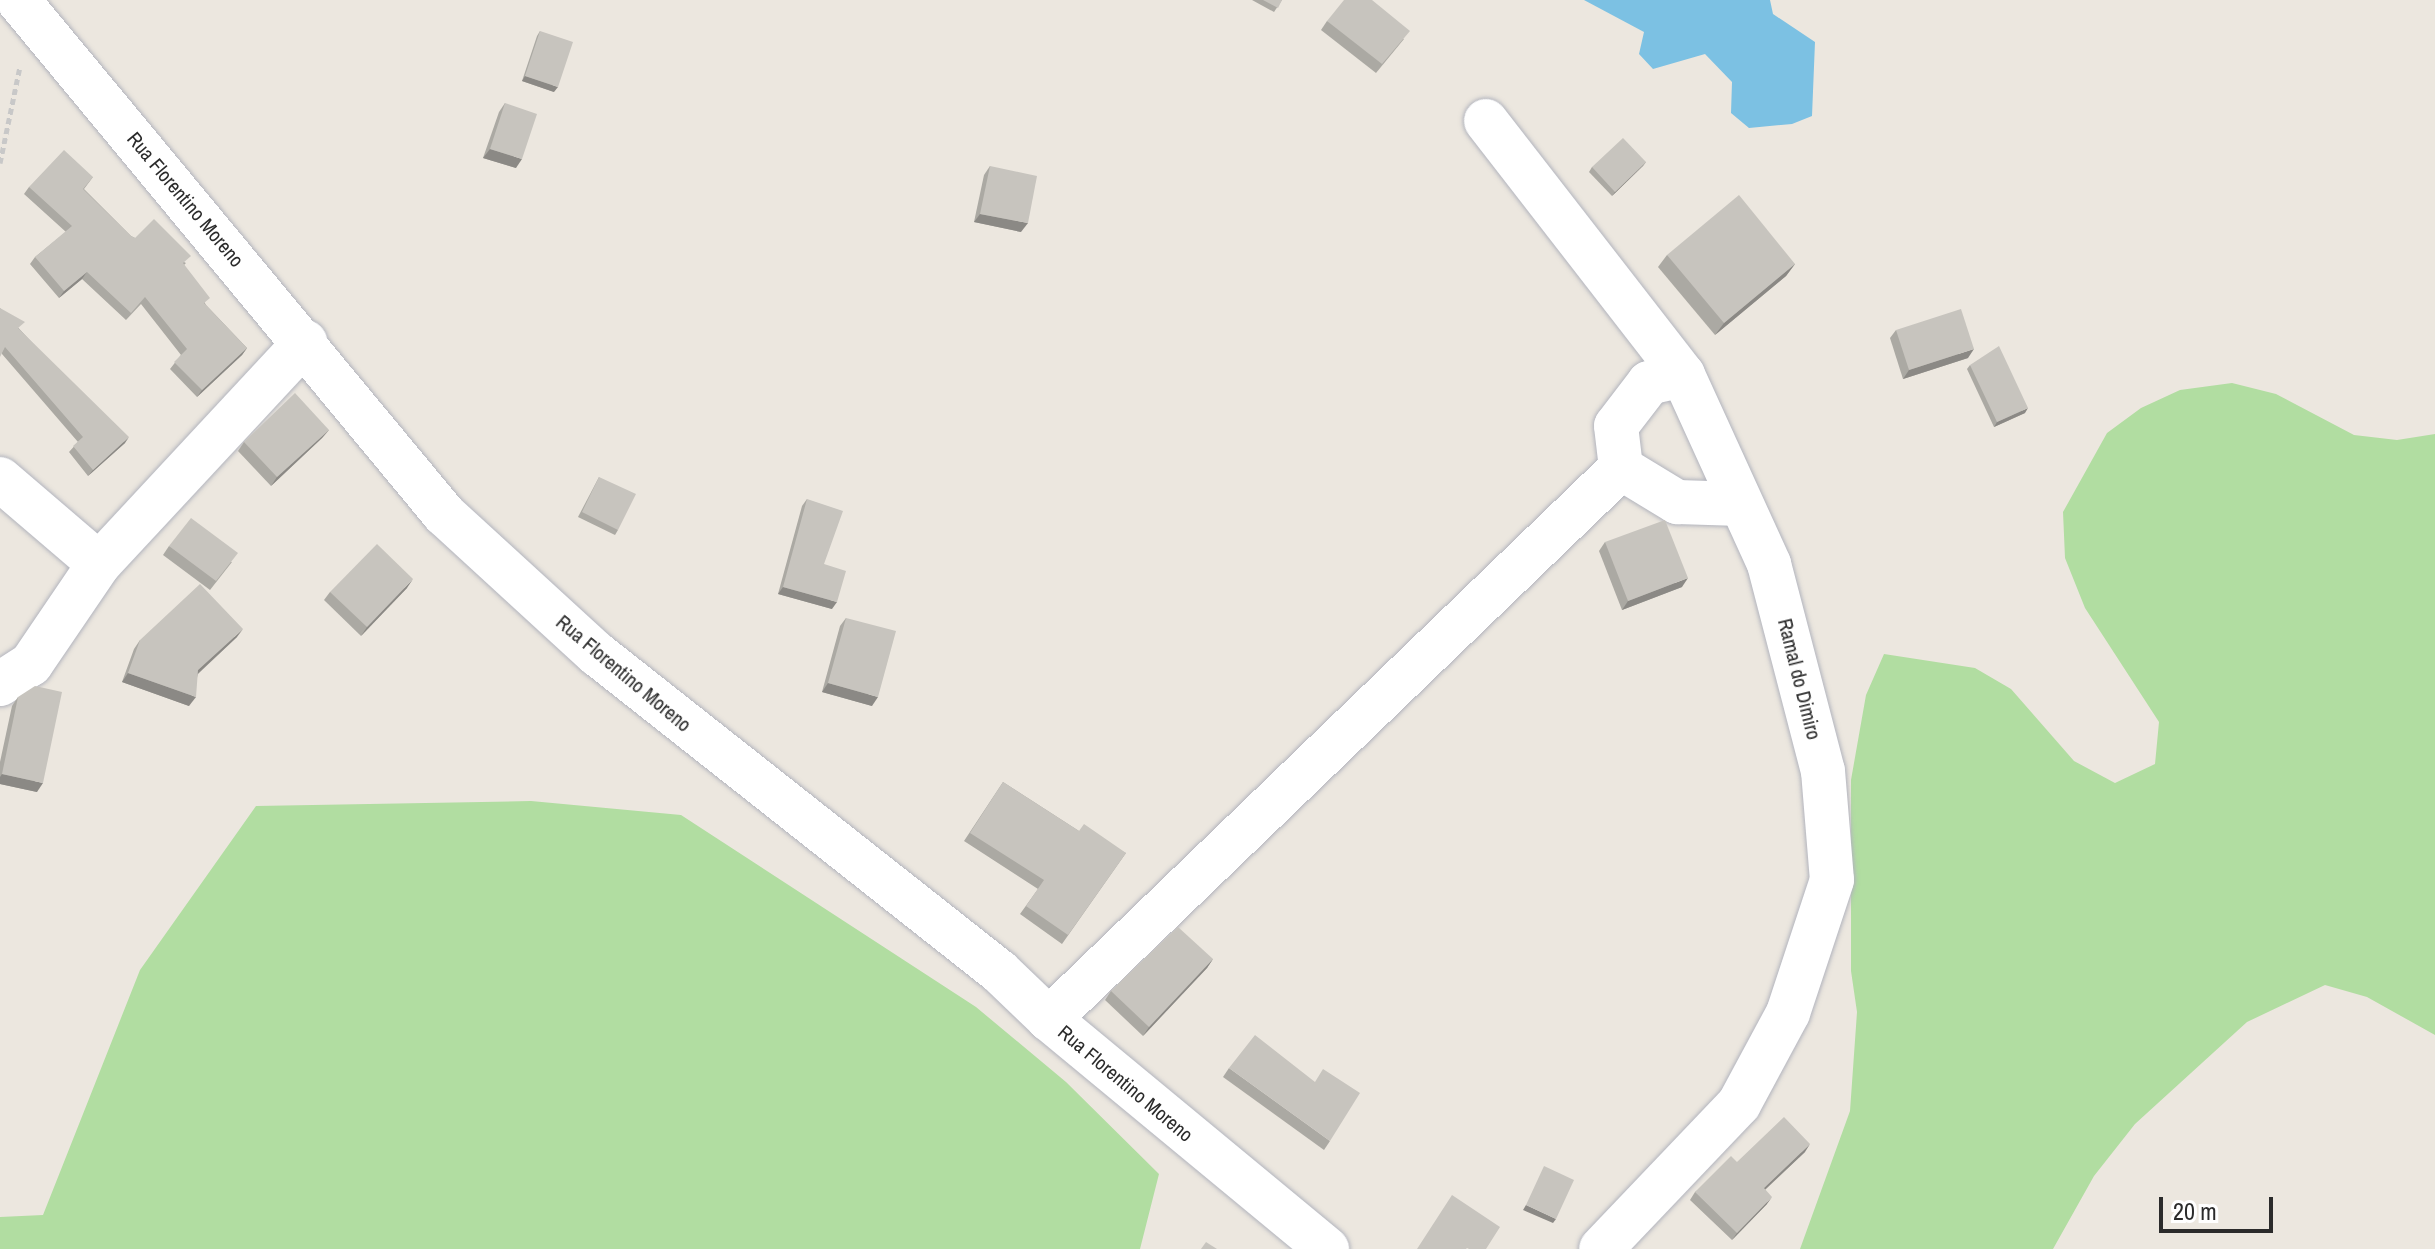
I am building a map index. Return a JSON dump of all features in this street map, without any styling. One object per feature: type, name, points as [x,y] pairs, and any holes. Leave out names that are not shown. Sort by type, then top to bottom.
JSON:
[{"type":"street","name":"Rua Florentino Moreno","points":[[23,5],[305,342],[444,514],[585,644],[1000,972],[1049,1019],[1327,1249]]},
{"type":"street","name":"Ramal do Dimiro","points":[[1486,121],[1683,375],[1769,564],[1800,672],[1823,771],[1832,880],[1788,1013],[1739,1104],[1601,1249]]},
{"type":"street","points":[[0,684],[31,664],[99,564],[305,342]]},
{"type":"street","points":[[1621,468],[1616,426],[1649,383],[1683,375]]},
{"type":"street","points":[[1049,1019],[1621,468]]},
{"type":"street","points":[[1621,468],[1677,502],[1741,504]]},
{"type":"street","points":[[0,479],[99,564]]},
{"type":"path","points":[[0,163],[23,5]]},
{"type":"green space","points":[[2232,383],[2276,394],[2354,435],[2397,440],[2435,434],[2435,1035],[2367,997],[2325,985],[2247,1022],[2135,1124],[2094,1176],[2053,1249],[1800,1249],[1850,1111],[1857,1012],[1851,971],[1851,780],[1866,695],[1884,654],[1975,668],[2011,689],[2074,761],[2115,783],[2155,764],[2159,722],[2085,608],[2065,558],[2063,512],[2107,433],[2141,408],[2180,390]]},
{"type":"green space","points":[[531,801],[681,815],[976,1007],[1066,1082],[1159,1174],[1140,1249],[0,1249],[0,1217],[43,1215],[140,970],[256,806]]},
{"type":"water","points":[[1584,0],[1770,0],[1773,14],[1815,42],[1812,116],[1792,124],[1749,128],[1731,113],[1732,82],[1705,54],[1653,69],[1639,54],[1644,32]]},
{"type":"building","points":[[1263,0],[1282,0],[1278,8]]},
{"type":"building","points":[[1344,0],[1372,0],[1410,31],[1382,64],[1327,21]]},
{"type":"building","points":[[540,31],[573,42],[558,87],[525,76]]},
{"type":"building","points":[[505,103],[537,114],[522,159],[490,149]]},
{"type":"building","points":[[1623,138],[1646,162],[1615,192],[1592,167]]},
{"type":"building","points":[[64,150],[93,177],[83,189],[131,236],[135,238],[154,219],[191,256],[183,263],[210,298],[204,303],[247,348],[202,390],[174,362],[187,349],[145,297],[131,313],[87,272],[64,291],[35,257],[72,226],[29,187]]},
{"type":"building","points":[[990,166],[1037,176],[1028,223],[980,214]]},
{"type":"building","points":[[1739,195],[1795,264],[1724,323],[1667,255]]},
{"type":"building","points":[[0,308],[25,322],[18,328],[129,437],[93,470],[73,446],[83,437],[5,347],[0,357]]},
{"type":"building","points":[[1961,309],[1974,349],[1909,370],[1896,330]]},
{"type":"building","points":[[1999,346],[2028,408],[1997,422],[1970,365]]},
{"type":"building","points":[[295,393],[329,430],[277,477],[244,442]]},
{"type":"building","points":[[599,477],[636,494],[618,530],[582,512]]},
{"type":"building","points":[[807,499],[843,511],[824,564],[846,571],[837,602],[783,587]]},
{"type":"building","points":[[191,518],[238,553],[216,581],[169,546]]},
{"type":"building","points":[[1665,520],[1688,578],[1628,601],[1605,542]]},
{"type":"building","points":[[377,544],[413,579],[367,627],[330,592]]},
{"type":"building","points":[[200,584],[243,629],[198,670],[196,697],[128,673],[140,640]]},
{"type":"building","points":[[846,618],[896,631],[878,697],[828,683]]},
{"type":"building","points":[[35,686],[62,692],[43,783],[2,774],[18,697]]},
{"type":"building","points":[[1003,782],[1079,831],[1084,824],[1126,853],[1068,935],[1026,906],[1044,880],[970,833]]},
{"type":"building","points":[[1178,927],[1213,959],[1149,1027],[1111,991]]},
{"type":"building","points":[[1255,1035],[1315,1082],[1323,1069],[1360,1093],[1330,1141],[1229,1068]]},
{"type":"building","points":[[1784,1117],[1810,1144],[1764,1188],[1772,1197],[1737,1233],[1695,1192],[1731,1156],[1737,1162]]},
{"type":"building","points":[[1544,1166],[1574,1180],[1556,1219],[1526,1205]]},
{"type":"building","points":[[1452,1195],[1500,1227],[1486,1249],[1417,1249]]},
{"type":"building","points":[[1206,1242],[1217,1249],[1201,1249]]}]
